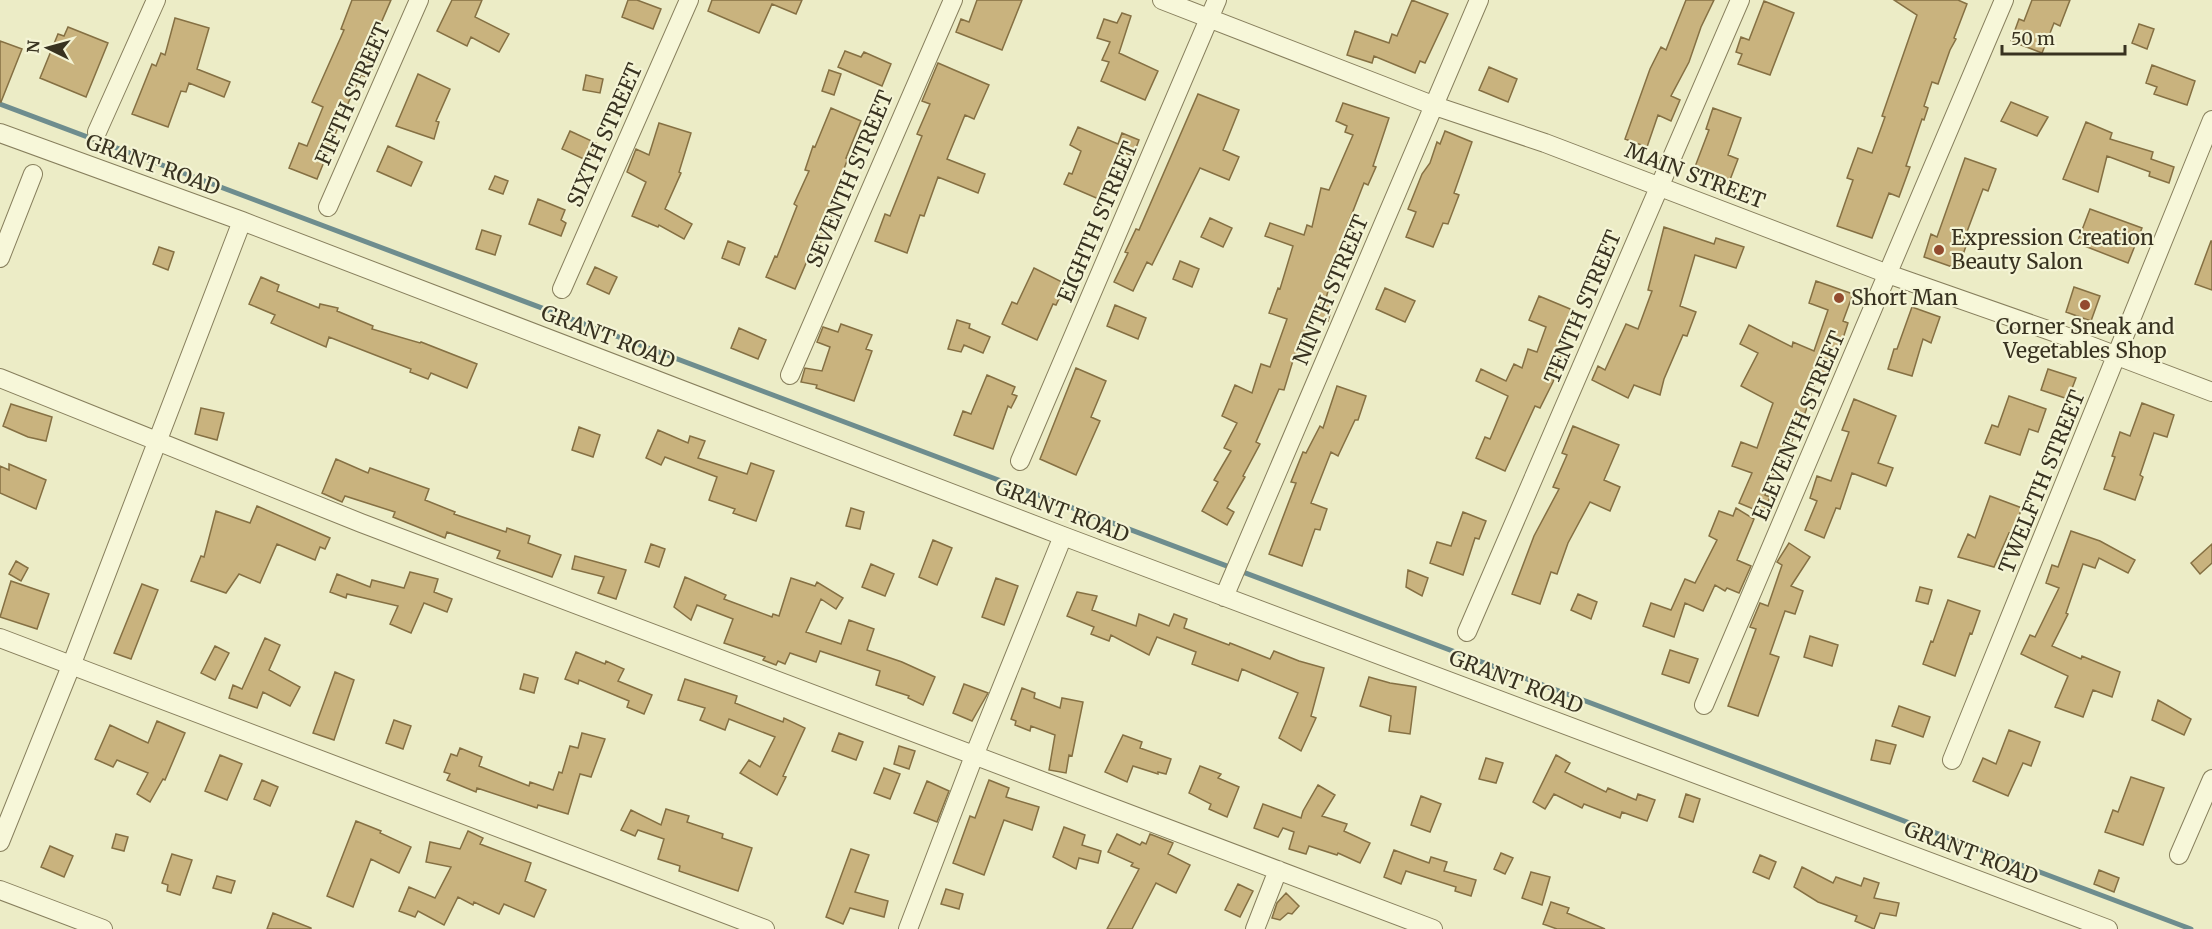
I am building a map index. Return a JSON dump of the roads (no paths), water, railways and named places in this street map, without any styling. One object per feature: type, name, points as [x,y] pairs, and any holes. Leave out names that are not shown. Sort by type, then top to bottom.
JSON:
[{"type":"street","points":[[97,132],[156,0]]},
{"type":"street","name":"FIFTH STREET","points":[[328,207],[418,0]]},
{"type":"street","name":"SIXTH STREET","points":[[562,289],[689,0]]},
{"type":"street","name":"SEVENTH STREET","points":[[790,375],[952,0]]},
{"type":"street","name":"MAIN STREET","points":[[1162,0],[1435,106],[1545,143],[1888,274],[2118,355],[2212,392]]},
{"type":"street","name":"EIGHTH STREET","points":[[1020,461],[1217,0]]},
{"type":"street","name":"NINTH STREET","points":[[1224,597],[1479,0]]},
{"type":"street","name":"TENTH STREET","points":[[1467,632],[1740,0]]},
{"type":"street","name":"ELEVENTH STREET","points":[[1704,705],[2004,0]]},
{"type":"street","name":"TWELFTH STREET","points":[[1952,760],[2212,120]]},
{"type":"street","name":"GRANT ROAD","points":[[0,133],[242,221],[1063,536],[2108,929]]},
{"type":"street","points":[[0,258],[33,174]]},
{"type":"street","points":[[0,842],[71,666],[242,221]]},
{"type":"street","points":[[0,378],[361,523],[1433,929]]},
{"type":"street","points":[[908,929],[974,756],[1063,536]]},
{"type":"street","points":[[0,638],[765,929]]},
{"type":"street","points":[[2179,855],[2212,779]]},
{"type":"street","points":[[1255,929],[1278,870]]},
{"type":"street","points":[[0,890],[103,929]]},
{"type":"waterway","points":[[0,104],[2191,929]]},
{"type":"place","name":"Expression Creation Beauty Salon","points":[[1939,250]]},
{"type":"place","name":"Short Man","points":[[1839,298]]},
{"type":"place","name":"Corner Sneak and Vegetables Shop","points":[[2085,305]]}]
